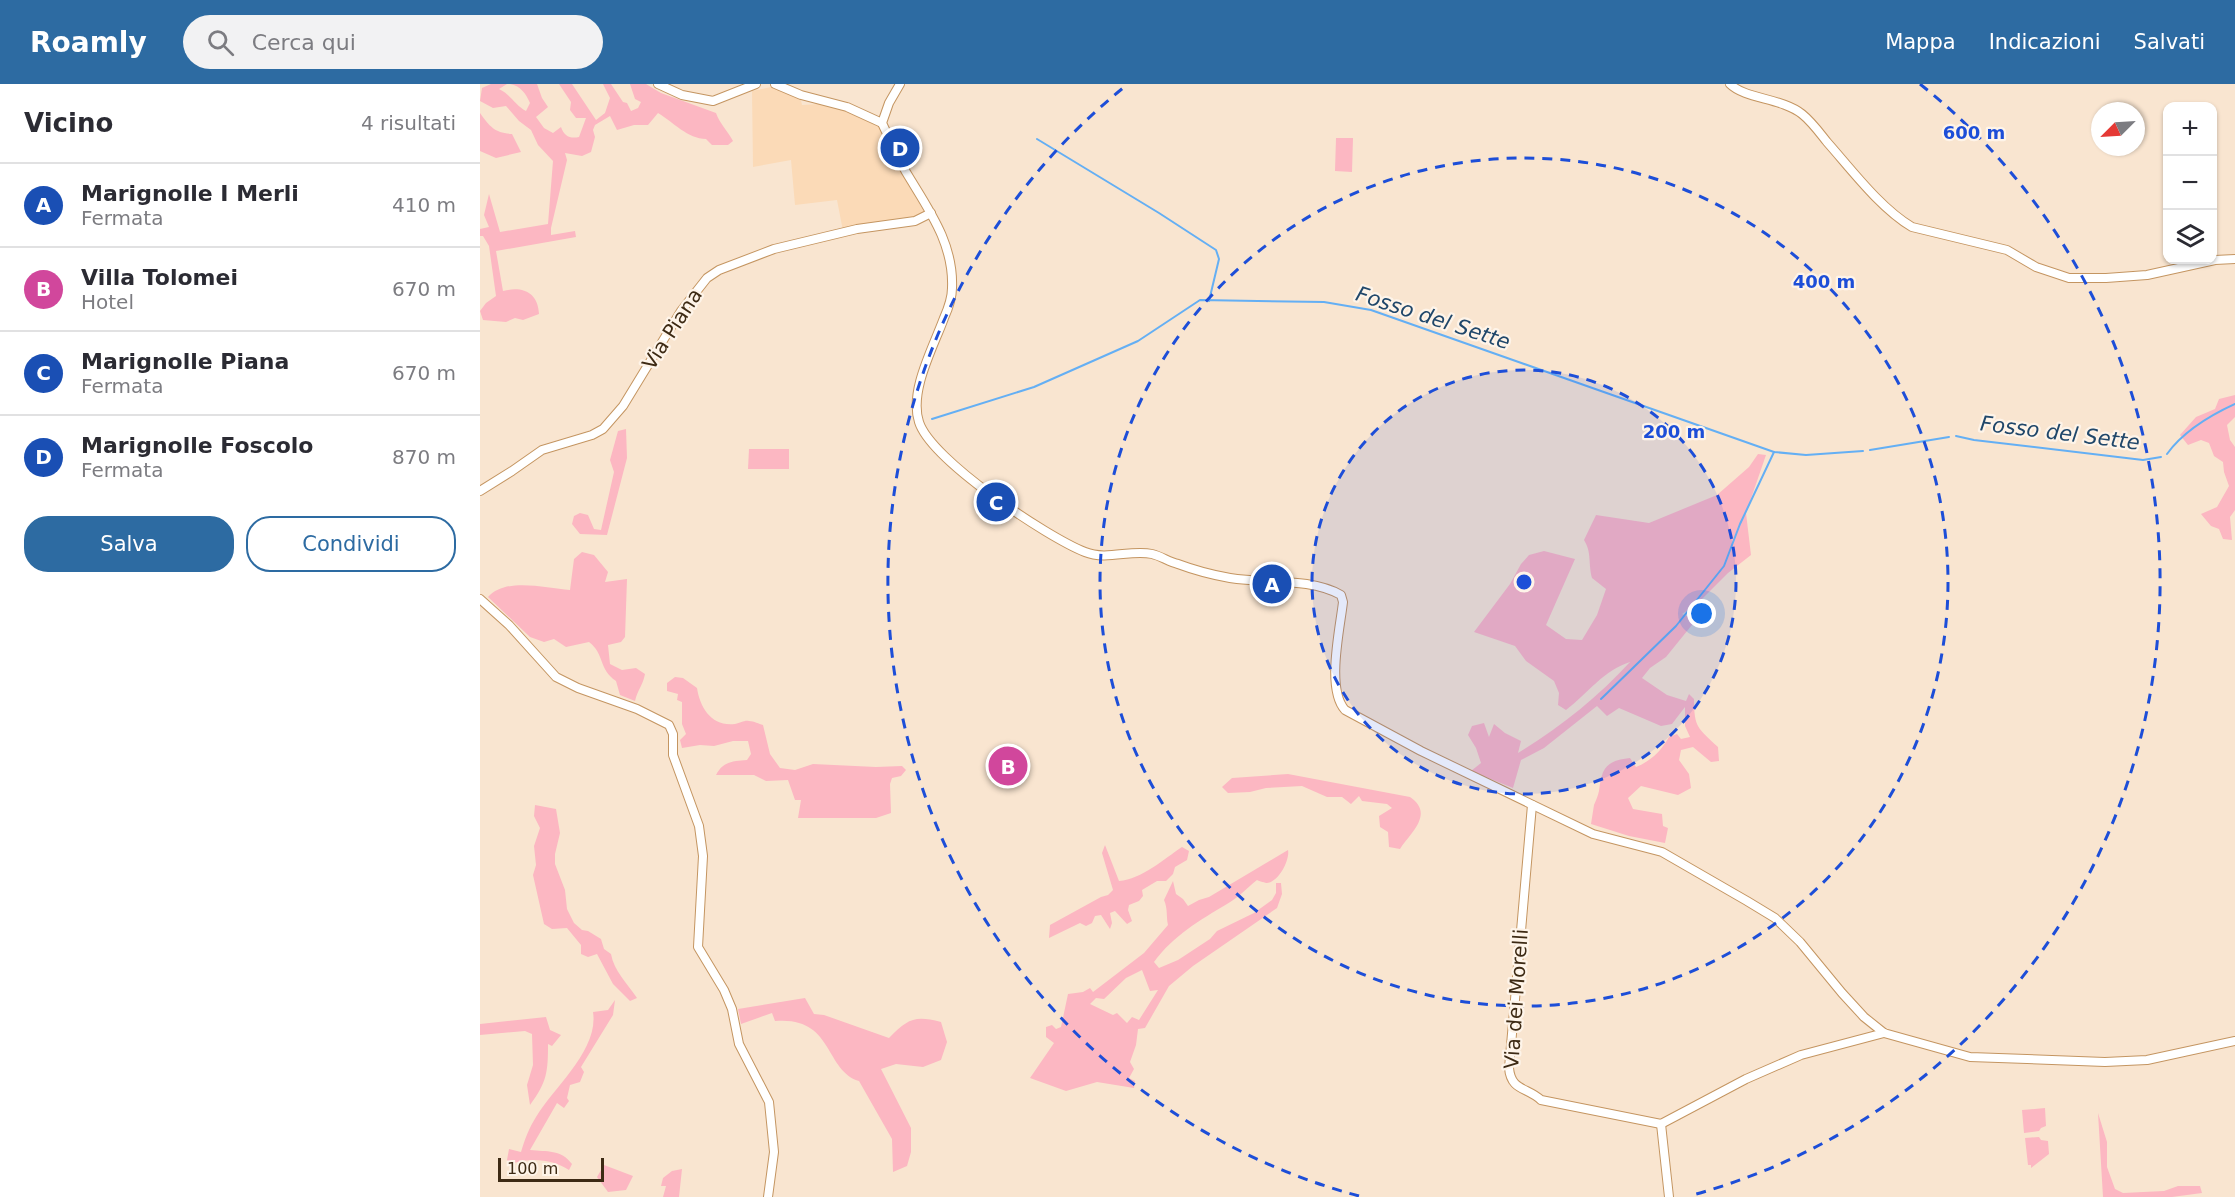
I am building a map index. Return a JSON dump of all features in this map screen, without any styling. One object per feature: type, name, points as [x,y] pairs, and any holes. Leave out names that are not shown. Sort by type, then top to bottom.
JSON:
[{"type":"street","points":[[658,84],[682,95],[704,101],[712,101],[756,84]]},
{"type":"street","points":[[775,84],[801,95],[847,107],[882,123],[899,158],[931,213],[951,261],[953,290],[916,396],[917,414],[921,427],[956,468],[993,496],[1070,545],[1088,553],[1154,554],[1176,564],[1230,578],[1313,585],[1341,595],[1343,602],[1336,658],[1337,694],[1339,704],[1345,710],[1421,751],[1593,834],[1662,852],[1775,918],[1800,942],[1850,1001],[1884,1033],[1970,1057],[2095,1062],[2147,1060],[2235,1041]]},
{"type":"street","points":[[882,123],[889,103],[900,84]]},
{"type":"street","points":[[1730,84],[1739,91],[1778,102],[1800,112],[1885,204],[1912,227],[2007,250],[2036,267],[2068,278],[2147,275],[2215,260],[2235,259]]},
{"type":"street","name":"Via Piana","points":[[480,491],[542,450],[592,435],[603,429],[622,406],[681,311],[694,293],[713,274],[774,249],[857,229],[915,221],[931,213]]},
{"type":"street","points":[[480,599],[509,625],[556,677],[578,688],[637,709],[669,725],[673,734],[673,755],[699,826],[703,856],[698,947],[724,990],[732,1009],[739,1044],[768,1102],[774,1152],[768,1197]]},
{"type":"street","name":"Via dei Morelli","points":[[1532,805],[1511,1030],[1510,1079],[1517,1087],[1532,1093],[1541,1100],[1661,1124]]},
{"type":"street","points":[[1669,1197],[1661,1124],[1746,1078],[1801,1054],[1884,1033]]},
{"type":"shaded area","points":[[491,84],[507,84],[499,89],[526,111],[530,103],[527,97],[520,89],[510,84],[537,84],[548,107],[536,117],[544,128],[553,133],[561,127],[566,135],[573,138],[579,137],[586,118],[576,118],[570,110],[571,102],[559,84],[572,84],[596,120],[605,113],[610,98],[603,84],[611,84],[631,111],[638,108],[641,102],[635,99],[630,84],[646,84],[661,93],[716,113],[733,141],[728,145],[712,145],[706,139],[687,133],[658,113],[648,125],[634,125],[617,130],[610,116],[595,125],[591,152],[582,156],[565,153],[567,160],[551,228],[551,235],[575,231],[576,237],[496,251],[503,291],[516,289],[528,292],[536,300],[539,314],[523,320],[515,318],[506,322],[483,320],[480,311],[496,296],[489,246],[483,236],[480,236],[480,229],[489,227],[484,215],[489,194],[500,232],[548,224],[553,161],[538,145],[531,130],[519,121],[506,106],[493,108],[480,101],[482,88]]},
{"type":"shaded area","points":[[771,87],[801,100],[802,105],[819,104],[846,111],[881,128],[899,169],[924,212],[917,217],[843,231],[837,200],[795,205],[791,160],[753,167],[752,91]]},
{"type":"shaded area","points":[[480,113],[493,128],[512,134],[521,152],[496,158],[480,151]]},
{"type":"shaded area","points":[[1336,138],[1353,138],[1352,172],[1335,171]]},
{"type":"shaded area","points":[[2235,395],[2235,417],[2227,425],[2230,440],[2235,447],[2235,510],[2230,517],[2232,540],[2223,539],[2219,529],[2211,526],[2201,514],[2217,507],[2229,486],[2223,462],[2214,456],[2209,443],[2201,440],[2188,445],[2180,435],[2196,417],[2215,409],[2219,399]]},
{"type":"shaded area","points":[[626,429],[627,458],[607,535],[580,534],[572,524],[574,516],[580,513],[588,515],[594,529],[601,530],[614,472],[610,460],[618,431]]},
{"type":"shaded area","points":[[749,449],[789,449],[789,469],[748,469]]},
{"type":"shaded area","points":[[1758,454],[1766,455],[1746,513],[1751,555],[1728,573],[1696,605],[1682,614],[1696,620],[1666,657],[1650,668],[1642,678],[1667,695],[1686,701],[1689,694],[1694,699],[1698,727],[1718,747],[1719,761],[1711,762],[1693,747],[1681,750],[1679,760],[1689,774],[1691,788],[1678,795],[1641,786],[1628,798],[1633,809],[1662,814],[1663,826],[1668,828],[1665,843],[1629,836],[1591,824],[1594,805],[1606,767],[1615,761],[1630,758],[1636,767],[1655,755],[1669,737],[1677,734],[1681,739],[1690,737],[1685,726],[1685,707],[1672,724],[1661,726],[1619,708],[1607,716],[1597,706],[1544,748],[1521,760],[1513,788],[1471,771],[1481,763],[1468,735],[1472,726],[1484,723],[1489,737],[1494,724],[1521,741],[1518,753],[1577,712],[1630,662],[1604,676],[1566,710],[1558,705],[1559,693],[1554,681],[1526,661],[1515,646],[1474,632],[1529,555],[1544,551],[1575,559],[1546,625],[1566,639],[1582,640],[1597,615],[1606,589],[1592,578],[1588,549],[1584,540],[1596,515],[1649,523],[1717,495],[1749,467]]},
{"type":"shaded area","points":[[582,552],[594,555],[608,572],[605,582],[627,579],[625,637],[621,642],[608,645],[610,664],[622,670],[636,668],[645,674],[635,701],[620,695],[616,681],[606,672],[597,651],[589,642],[566,647],[554,639],[544,642],[530,637],[488,597],[505,587],[515,585],[570,590],[574,559]]},
{"type":"shaded area","points":[[675,677],[683,678],[697,688],[704,709],[714,719],[727,724],[753,721],[763,725],[770,754],[780,768],[795,770],[813,764],[902,766],[906,770],[901,776],[892,778],[890,784],[891,813],[876,818],[798,818],[801,800],[795,800],[788,780],[766,781],[754,775],[716,775],[725,764],[747,760],[751,754],[748,741],[682,748],[680,740],[686,734],[682,724],[682,702],[677,700],[678,694],[667,691],[667,683]]},
{"type":"shaded area","points":[[1288,774],[1410,797],[1417,803],[1420,810],[1418,823],[1400,849],[1389,847],[1388,832],[1380,827],[1379,816],[1392,808],[1387,804],[1362,801],[1359,796],[1351,804],[1342,797],[1327,797],[1302,786],[1228,793],[1222,787],[1232,778]]},
{"type":"shaded area","points":[[535,805],[556,809],[560,833],[555,864],[565,890],[567,909],[574,923],[582,930],[601,939],[604,949],[611,954],[618,971],[637,998],[630,1001],[613,984],[597,954],[588,957],[581,954],[581,945],[567,928],[552,929],[544,924],[533,875],[536,865],[534,846],[540,828],[534,816]]},
{"type":"shaded area","points":[[1105,845],[1119,881],[1144,873],[1182,847],[1189,851],[1187,860],[1175,867],[1173,874],[1166,881],[1157,881],[1142,890],[1143,896],[1139,901],[1129,905],[1128,910],[1132,921],[1127,924],[1115,911],[1110,913],[1112,923],[1110,929],[1101,915],[1095,916],[1092,923],[1086,926],[1080,923],[1049,938],[1050,925],[1108,895],[1113,890],[1102,853]]},
{"type":"shaded area","points":[[1288,850],[1285,865],[1276,879],[1267,883],[1257,880],[1235,899],[1178,936],[1154,962],[1159,968],[1178,960],[1210,939],[1217,931],[1254,913],[1272,900],[1276,893],[1276,883],[1281,883],[1282,894],[1277,908],[1193,966],[1169,986],[1145,1028],[1138,1029],[1136,1045],[1130,1062],[1134,1069],[1129,1078],[1135,1081],[1134,1088],[1097,1082],[1066,1091],[1030,1078],[1054,1043],[1046,1037],[1046,1027],[1052,1025],[1056,1029],[1061,1027],[1068,994],[1083,992],[1090,988],[1093,992],[1144,953],[1168,925],[1164,900],[1173,881],[1176,894],[1188,906],[1209,897]],"holes":[[[1142,970],[1150,991],[1158,990],[1139,1020],[1132,1017],[1127,1023],[1117,1013],[1113,1015],[1090,1004],[1096,998],[1104,999],[1126,978]]]},
{"type":"shaded area","points":[[805,998],[814,1014],[824,1015],[889,1038],[901,1026],[912,1020],[924,1019],[941,1022],[947,1042],[941,1060],[923,1067],[896,1064],[881,1069],[911,1128],[911,1152],[907,1166],[893,1172],[892,1139],[859,1081],[839,1066],[818,1035],[808,1027],[794,1022],[775,1021],[772,1013],[741,1024],[738,1009]]},
{"type":"shaded area","points":[[615,1000],[613,1015],[581,1067],[584,1072],[580,1082],[570,1085],[567,1098],[569,1101],[564,1108],[557,1103],[530,1150],[553,1152],[563,1156],[572,1164],[569,1170],[556,1163],[541,1160],[526,1160],[511,1164],[507,1160],[509,1149],[521,1152],[536,1117],[582,1054],[593,1026],[593,1012],[608,1010]]},
{"type":"shaded area","points":[[546,1017],[550,1030],[561,1035],[552,1046],[548,1044],[545,1076],[540,1090],[530,1105],[527,1085],[533,1065],[532,1034],[525,1031],[480,1035],[480,1024]]},
{"type":"shaded area","points":[[2045,1108],[2046,1126],[2039,1131],[2024,1133],[2022,1110]]},
{"type":"shaded area","points":[[2098,1113],[2107,1142],[2107,1167],[2115,1189],[2123,1193],[2164,1191],[2178,1186],[2200,1186],[2202,1193],[2172,1197],[2103,1197]]},
{"type":"shaded area","points":[[2039,1137],[2041,1140],[2048,1141],[2049,1154],[2031,1168],[2031,1165],[2028,1165],[2025,1138]]},
{"type":"shaded area","points":[[604,1165],[633,1176],[626,1190],[608,1192],[597,1177]]},
{"type":"shaded area","points":[[682,1169],[679,1197],[663,1197],[666,1186],[661,1186],[663,1178],[672,1171]]},
{"type":"waterway","points":[[1037,139],[1216,250],[1219,259],[1209,301]]},
{"type":"waterway","name":"Fosso del Sette","points":[[932,419],[1034,387],[1138,341],[1200,300],[1324,302],[1371,310],[1774,452],[1806,455],[1863,451]]},
{"type":"waterway","name":"Fosso del Sette","points":[[2167,454],[2181,438],[2198,425],[2235,404]]},
{"type":"waterway","name":"Fosso del Sette","points":[[1956,436],[2143,460],[2161,457]]},
{"type":"waterway","name":"Fosso del Sette","points":[[1870,450],[1949,437]]},
{"type":"waterway","points":[[1601,699],[1676,626],[1724,566],[1740,524],[1774,452]]},
{"type":"place","name":"Marignolle Foscolo","points":[[900,148]]},
{"type":"place","name":"Marignolle Piana","points":[[996,502]]},
{"type":"place","name":"Marignolle I Merli","points":[[1272,584]]},
{"type":"place","name":"Villa Tolomei","points":[[1008,766]]}]
